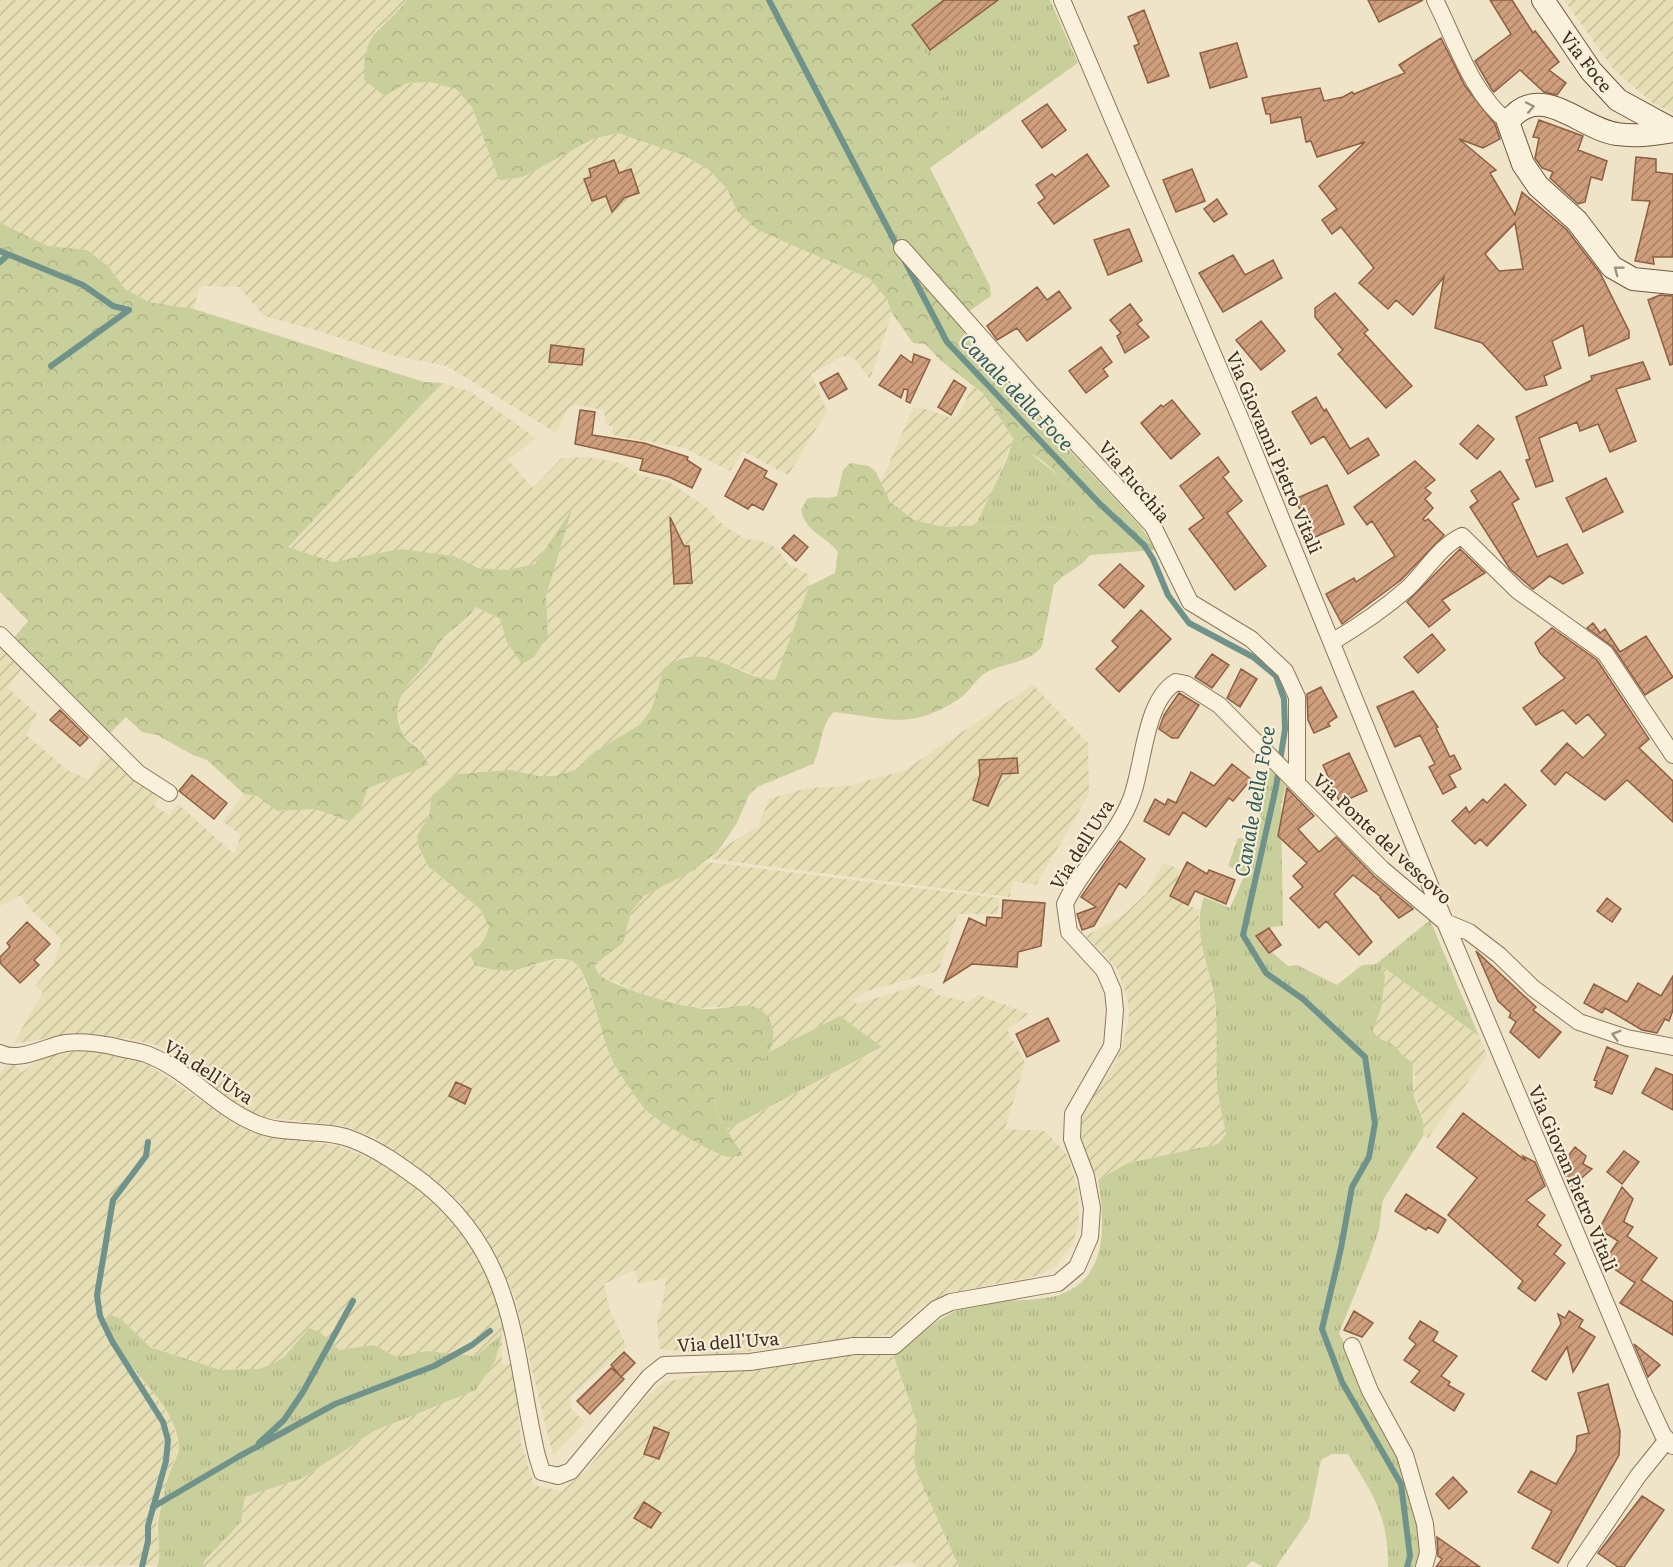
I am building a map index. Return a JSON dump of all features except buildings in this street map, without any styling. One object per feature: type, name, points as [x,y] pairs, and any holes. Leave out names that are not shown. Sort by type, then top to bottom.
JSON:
[{"type":"street","name":"Via Giovanni Pietro Vitali","points":[[1062,0],[1244,427],[1444,922]]},
{"type":"street","points":[[1435,0],[1462,57],[1494,110],[1508,122],[1523,164],[1538,186],[1578,221],[1612,267],[1633,279],[1673,283]]},
{"type":"street","name":"Via Foce","points":[[1543,0],[1591,71],[1618,100],[1673,131]]},
{"type":"street","points":[[1508,122],[1522,106],[1539,105],[1552,106],[1615,134],[1637,136],[1673,131]]},
{"type":"street","name":"Via Fucchia","points":[[902,248],[1032,395],[1153,526],[1190,602],[1251,639],[1285,671],[1298,697],[1295,782]]},
{"type":"street","points":[[1332,642],[1378,614],[1429,568],[1454,540],[1462,536],[1518,591],[1605,653],[1673,755]]},
{"type":"street","points":[[0,635],[138,773],[170,793]]},
{"type":"street","name":"Via Ponte del vescovo","points":[[1176,682],[1186,684],[1219,705],[1267,755],[1353,837],[1382,869],[1444,922],[1469,932],[1499,955],[1533,988],[1579,1022],[1627,1038],[1673,1047]]},
{"type":"street","name":"Via dell'Uva","points":[[0,1053],[22,1055],[67,1043],[109,1045],[150,1056],[175,1070],[226,1110],[259,1125],[347,1137],[366,1145],[403,1167],[450,1204],[479,1242],[502,1290],[516,1337],[537,1456],[543,1472],[558,1476],[571,1471],[649,1377],[664,1365],[750,1362],[854,1347],[894,1346],[936,1309],[951,1302],[1058,1283],[1077,1267],[1090,1237],[1092,1208],[1086,1176],[1072,1139],[1073,1114],[1112,1046],[1116,1017],[1110,981],[1104,970],[1069,932],[1065,904],[1131,800],[1152,718],[1166,688],[1176,682]]},
{"type":"street","name":"Via Giovan Pietro Vitali","points":[[1444,922],[1644,1394],[1670,1443]]},
{"type":"street","points":[[1352,1346],[1370,1391],[1405,1455],[1425,1524],[1428,1553],[1424,1567]]},
{"type":"street","points":[[1576,1567],[1638,1476],[1670,1443]]},
{"type":"shaded area","points":[[0,0],[407,0],[395,15],[375,30],[385,96],[406,83],[430,82],[456,89],[472,107],[499,180],[523,177],[593,139],[618,133],[685,156],[709,170],[727,189],[737,211],[826,260],[870,279],[887,299],[892,313],[870,379],[855,359],[843,356],[811,374],[827,411],[788,475],[743,451],[730,471],[684,448],[612,435],[613,426],[606,425],[604,410],[577,405],[568,408],[556,433],[447,366],[392,355],[264,316],[239,287],[204,286],[199,289],[194,309],[149,302],[125,289],[108,266],[87,250],[48,246],[0,223]]},
{"type":"shaded area","points":[[1564,0],[1673,0],[1673,112],[1655,105],[1615,71]]},
{"type":"shaded area","points":[[442,383],[471,392],[536,438],[508,460],[533,488],[562,458],[587,457],[621,463],[639,475],[668,481],[706,507],[724,526],[746,539],[765,542],[778,549],[788,564],[808,574],[809,586],[775,680],[764,679],[718,660],[684,656],[656,695],[652,708],[641,724],[593,753],[575,770],[555,776],[538,776],[511,770],[457,774],[432,795],[429,815],[417,836],[419,848],[429,867],[480,909],[489,927],[485,938],[476,946],[485,969],[520,969],[565,959],[575,963],[581,971],[593,1001],[609,1054],[647,1111],[687,1138],[728,1157],[742,1155],[726,1130],[882,1048],[840,1016],[769,1052],[773,1042],[743,1006],[694,1008],[646,995],[600,976],[594,965],[623,943],[631,912],[644,896],[707,862],[999,898],[998,914],[958,914],[938,971],[868,991],[853,1000],[857,1004],[919,985],[935,990],[935,994],[967,1002],[979,995],[1029,1014],[1007,1029],[1025,1063],[1005,1129],[1045,1131],[1068,1156],[1078,1190],[1079,1223],[1072,1245],[1057,1265],[1041,1275],[950,1293],[919,1308],[895,1333],[876,1337],[855,1337],[722,1355],[659,1349],[657,1319],[663,1301],[666,1278],[638,1284],[635,1270],[604,1284],[610,1311],[627,1347],[570,1397],[572,1404],[570,1408],[585,1422],[553,1456],[514,1294],[481,1233],[460,1203],[436,1181],[372,1136],[344,1126],[264,1117],[230,1102],[207,1087],[169,1051],[156,1045],[126,1038],[65,1035],[13,1044],[43,992],[35,986],[53,965],[62,940],[30,909],[21,895],[0,906],[0,643],[22,668],[8,688],[37,714],[26,735],[69,771],[88,779],[108,751],[160,793],[154,805],[169,815],[178,804],[234,854],[241,835],[223,822],[244,794],[257,796],[277,811],[315,809],[349,821],[359,813],[368,788],[428,765],[424,752],[403,735],[397,709],[399,696],[415,674],[426,665],[439,643],[469,618],[476,607],[500,619],[507,642],[548,636],[546,596],[570,511],[535,564],[507,570],[478,568],[454,556],[401,550],[333,562],[287,547]]},
{"type":"shaded area","points":[[973,386],[984,394],[1013,439],[989,500],[976,525],[944,527],[914,520],[890,502],[883,492],[881,482],[913,408],[923,408],[952,418],[958,415]]},
{"type":"shaded area","points":[[1033,685],[1088,743],[1089,794],[1036,885],[1013,881],[1010,897],[711,859],[718,851],[758,826],[769,799],[807,788],[849,786],[905,770]]},
{"type":"shaded area","points":[[1163,863],[1181,870],[1170,897],[1199,910],[1199,928],[1214,998],[1219,1042],[1217,1081],[1226,1134],[1218,1144],[1128,1163],[1098,1180],[1085,1151],[1080,1130],[1082,1115],[1088,1101],[1115,1064],[1122,1047],[1129,1017],[1128,1001],[1118,970],[1086,936],[1122,916],[1147,893]]},
{"type":"shaded area","points":[[1382,966],[1479,1036],[1487,1055],[1428,1138],[1423,1136],[1421,1111],[1413,1092],[1415,1075],[1398,1049],[1379,1039],[1373,1030],[1382,1007],[1385,976]]},
{"type":"shaded area","points":[[87,1050],[119,1054],[149,1065],[235,1124],[275,1136],[340,1146],[387,1166],[424,1192],[472,1244],[495,1288],[507,1333],[502,1334],[502,1363],[514,1365],[521,1443],[534,1485],[561,1491],[587,1470],[642,1401],[663,1382],[738,1368],[845,1355],[892,1355],[917,1423],[914,1460],[959,1567],[917,1567],[913,1562],[888,1567],[203,1567],[204,1561],[241,1522],[245,1497],[303,1478],[374,1431],[476,1390],[495,1361],[501,1335],[476,1356],[426,1351],[397,1357],[374,1345],[339,1350],[320,1333],[309,1328],[284,1357],[272,1364],[258,1369],[221,1370],[149,1346],[121,1319],[124,1360],[151,1389],[173,1422],[179,1448],[168,1476],[156,1527],[160,1552],[158,1565],[0,1567],[0,1074],[4,1068],[14,1064],[22,1072],[44,1056]]},
{"type":"green space","points":[[407,0],[924,0],[904,20],[951,93],[933,103],[942,123],[962,145],[930,168],[990,286],[991,296],[956,320],[970,342],[977,341],[1004,380],[1141,527],[1156,550],[1090,555],[1054,585],[1042,646],[1037,652],[1025,659],[984,674],[963,696],[942,709],[912,719],[898,720],[834,712],[826,723],[813,764],[757,787],[749,795],[737,823],[718,851],[694,870],[644,896],[631,912],[623,943],[594,965],[600,975],[609,981],[653,997],[685,1006],[707,1009],[751,1006],[767,1015],[772,1027],[773,1040],[764,1059],[710,1086],[721,1121],[743,1155],[729,1157],[722,1155],[673,1129],[646,1110],[626,1083],[609,1053],[586,981],[576,964],[570,960],[556,959],[508,970],[475,965],[471,956],[485,938],[489,927],[480,909],[429,867],[419,848],[417,836],[429,815],[432,795],[457,774],[511,770],[538,776],[555,776],[575,770],[593,753],[641,724],[652,708],[664,668],[680,660],[694,657],[707,658],[760,678],[775,680],[809,586],[835,573],[838,552],[811,529],[803,518],[801,510],[807,499],[837,496],[843,470],[850,463],[869,466],[876,472],[890,502],[914,520],[944,527],[976,525],[999,528],[1033,524],[1063,529],[1088,537],[1078,503],[1060,477],[1044,462],[1016,443],[984,394],[940,360],[925,344],[913,343],[892,313],[887,299],[870,279],[756,229],[737,211],[727,189],[709,170],[685,156],[618,133],[593,139],[523,177],[499,180],[472,107],[456,89],[430,82],[407,83],[385,96],[364,80],[370,41]]},
{"type":"green space","points":[[924,0],[1050,0],[1078,63],[962,145],[942,123],[932,103],[951,93],[904,20]]},
{"type":"green space","points":[[0,223],[48,246],[87,250],[108,266],[125,289],[149,302],[194,309],[424,382],[442,383],[288,547],[333,562],[401,549],[454,556],[478,568],[507,570],[535,564],[572,509],[546,596],[548,635],[534,657],[522,664],[507,642],[500,619],[476,607],[440,642],[427,663],[406,688],[398,705],[397,714],[403,734],[423,753],[428,765],[368,788],[359,813],[349,821],[315,809],[277,811],[257,796],[244,794],[207,760],[157,735],[142,732],[126,717],[109,734],[13,639],[28,621],[0,592]]},
{"type":"green space","points":[[1013,439],[1060,477],[1078,503],[1088,537],[1063,529],[1033,524],[999,528],[976,525],[1007,459]]},
{"type":"green space","points":[[1272,769],[1286,786],[1281,805],[1283,926],[1271,927],[1259,941],[1288,966],[1297,965],[1337,985],[1362,965],[1376,964],[1430,920],[1479,1036],[1383,967],[1385,976],[1382,1006],[1373,1030],[1379,1038],[1393,1045],[1412,1062],[1414,1098],[1424,1129],[1423,1136],[1383,1200],[1379,1230],[1339,1333],[1406,1470],[1421,1522],[1419,1567],[1388,1567],[1382,1519],[1372,1494],[1348,1454],[1332,1454],[1321,1460],[1309,1519],[1276,1567],[1263,1567],[1252,1561],[1246,1567],[959,1567],[917,1473],[914,1460],[917,1423],[893,1355],[958,1310],[990,1302],[1051,1297],[1070,1290],[1084,1280],[1093,1267],[1099,1251],[1102,1216],[1098,1180],[1128,1163],[1218,1144],[1226,1134],[1217,1086],[1215,1001],[1200,936],[1201,910],[1204,897],[1230,908],[1245,874],[1228,866],[1238,838],[1256,840],[1268,770]]},
{"type":"green space","points":[[840,1016],[882,1047],[726,1130],[710,1086],[717,1079],[753,1065],[769,1052]]},
{"type":"green space","points":[[109,1314],[121,1319],[150,1347],[221,1370],[258,1369],[272,1364],[284,1357],[309,1328],[320,1332],[339,1350],[374,1345],[397,1357],[426,1351],[476,1356],[502,1334],[495,1361],[476,1390],[374,1431],[303,1478],[245,1497],[241,1522],[204,1561],[203,1567],[157,1567],[159,1517],[169,1473],[178,1454],[176,1430],[159,1399],[113,1341],[105,1326]]},
{"type":"waterway","name":"Canale della Foce","points":[[769,0],[947,342],[1100,504],[1144,545],[1153,559],[1168,595],[1189,623],[1253,657],[1276,676],[1284,699],[1285,729],[1276,787],[1243,935],[1266,973],[1303,999],[1365,1057],[1375,1123],[1369,1157],[1352,1187],[1341,1248],[1322,1329],[1342,1382],[1401,1484],[1410,1556],[1407,1567]]},
{"type":"waterway","points":[[0,251],[83,285],[113,306],[129,310]]},
{"type":"waterway","points":[[0,262],[8,255]]},
{"type":"waterway","points":[[51,366],[129,310]]},
{"type":"waterway","points":[[142,1567],[148,1541],[148,1526],[166,1461],[168,1440],[163,1422],[112,1341],[100,1316],[97,1295],[113,1200],[146,1156],[148,1142]]},
{"type":"waterway","points":[[259,1443],[284,1420],[303,1392],[353,1301]]},
{"type":"waterway","points":[[153,1507],[335,1404],[434,1366],[472,1345],[490,1331]]}]
